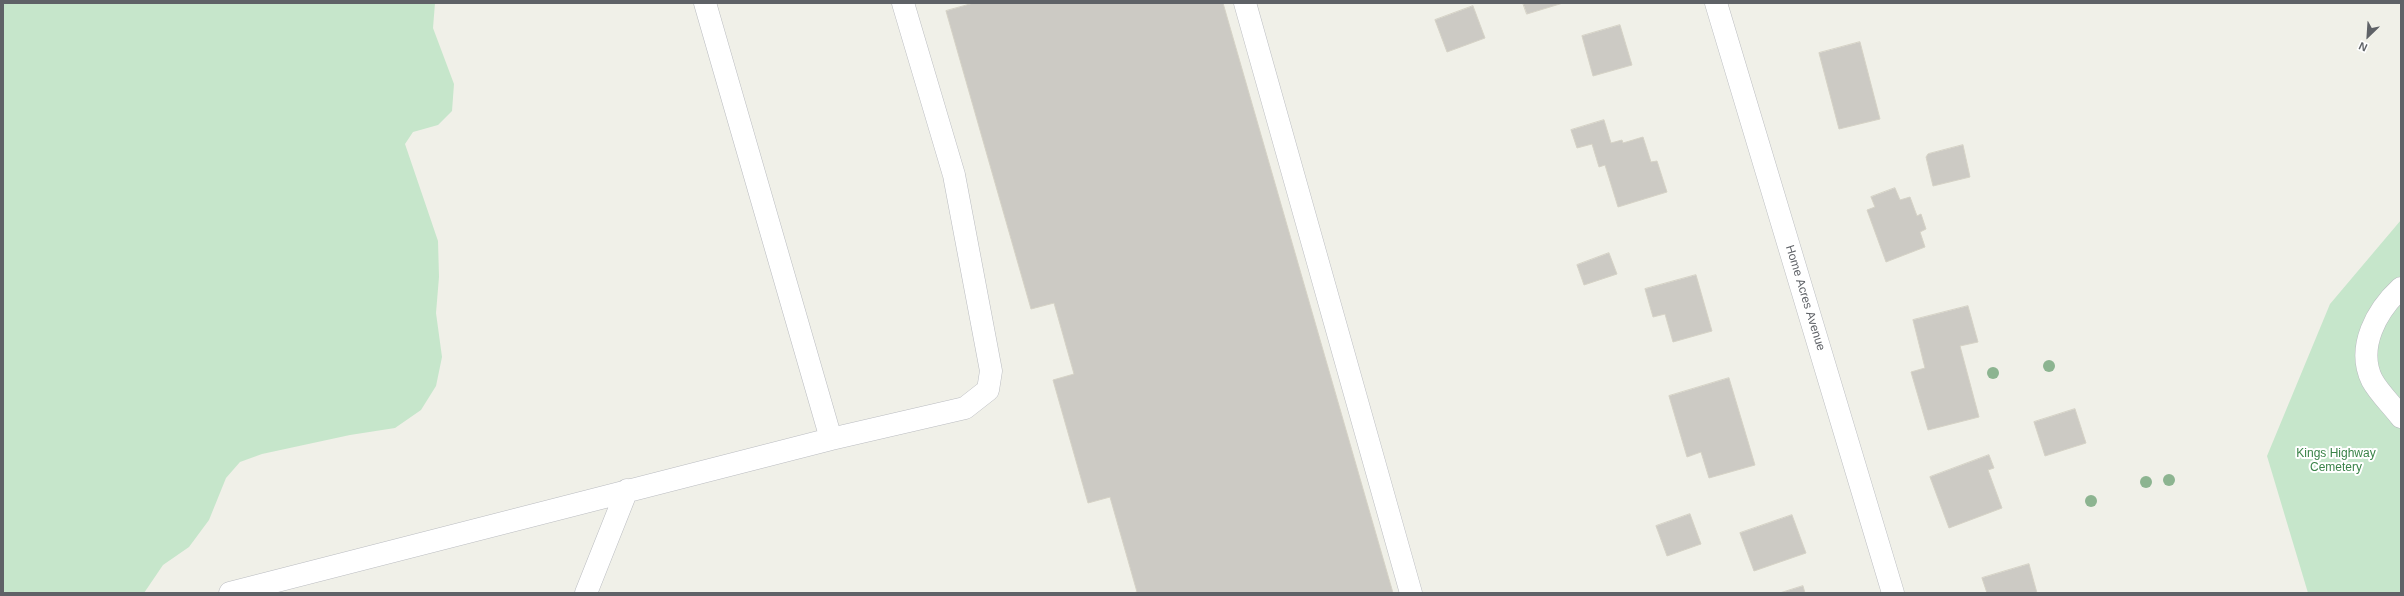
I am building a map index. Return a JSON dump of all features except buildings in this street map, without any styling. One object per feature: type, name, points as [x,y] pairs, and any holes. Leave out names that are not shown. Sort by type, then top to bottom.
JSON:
[{"type":"street","points":[[705,3],[831,439]]},
{"type":"street","points":[[230,593],[627,490],[831,439],[965,408],[988,390],[991,371],[954,175],[903,3]]},
{"type":"street","points":[[1245,3],[1411,593]]},
{"type":"street","name":"Home Acres Avenue","points":[[1716,3],[1893,593]]},
{"type":"street","points":[[2401,288],[2392,297],[2374,322],[2366,350],[2372,380],[2401,417]]},
{"type":"street","points":[[586,593],[627,490]]},
{"type":"green space","points":[[3,3],[435,3],[433,28],[454,84],[452,111],[438,125],[413,132],[405,144],[438,241],[439,277],[436,313],[442,357],[436,386],[421,410],[395,428],[350,435],[262,454],[240,462],[226,478],[209,520],[189,547],[163,565],[144,593],[3,593]]},
{"type":"green space","name":"Kings Highway Cemetery","points":[[2401,220],[2401,593],[2308,593],[2267,456],[2330,304]]}]
